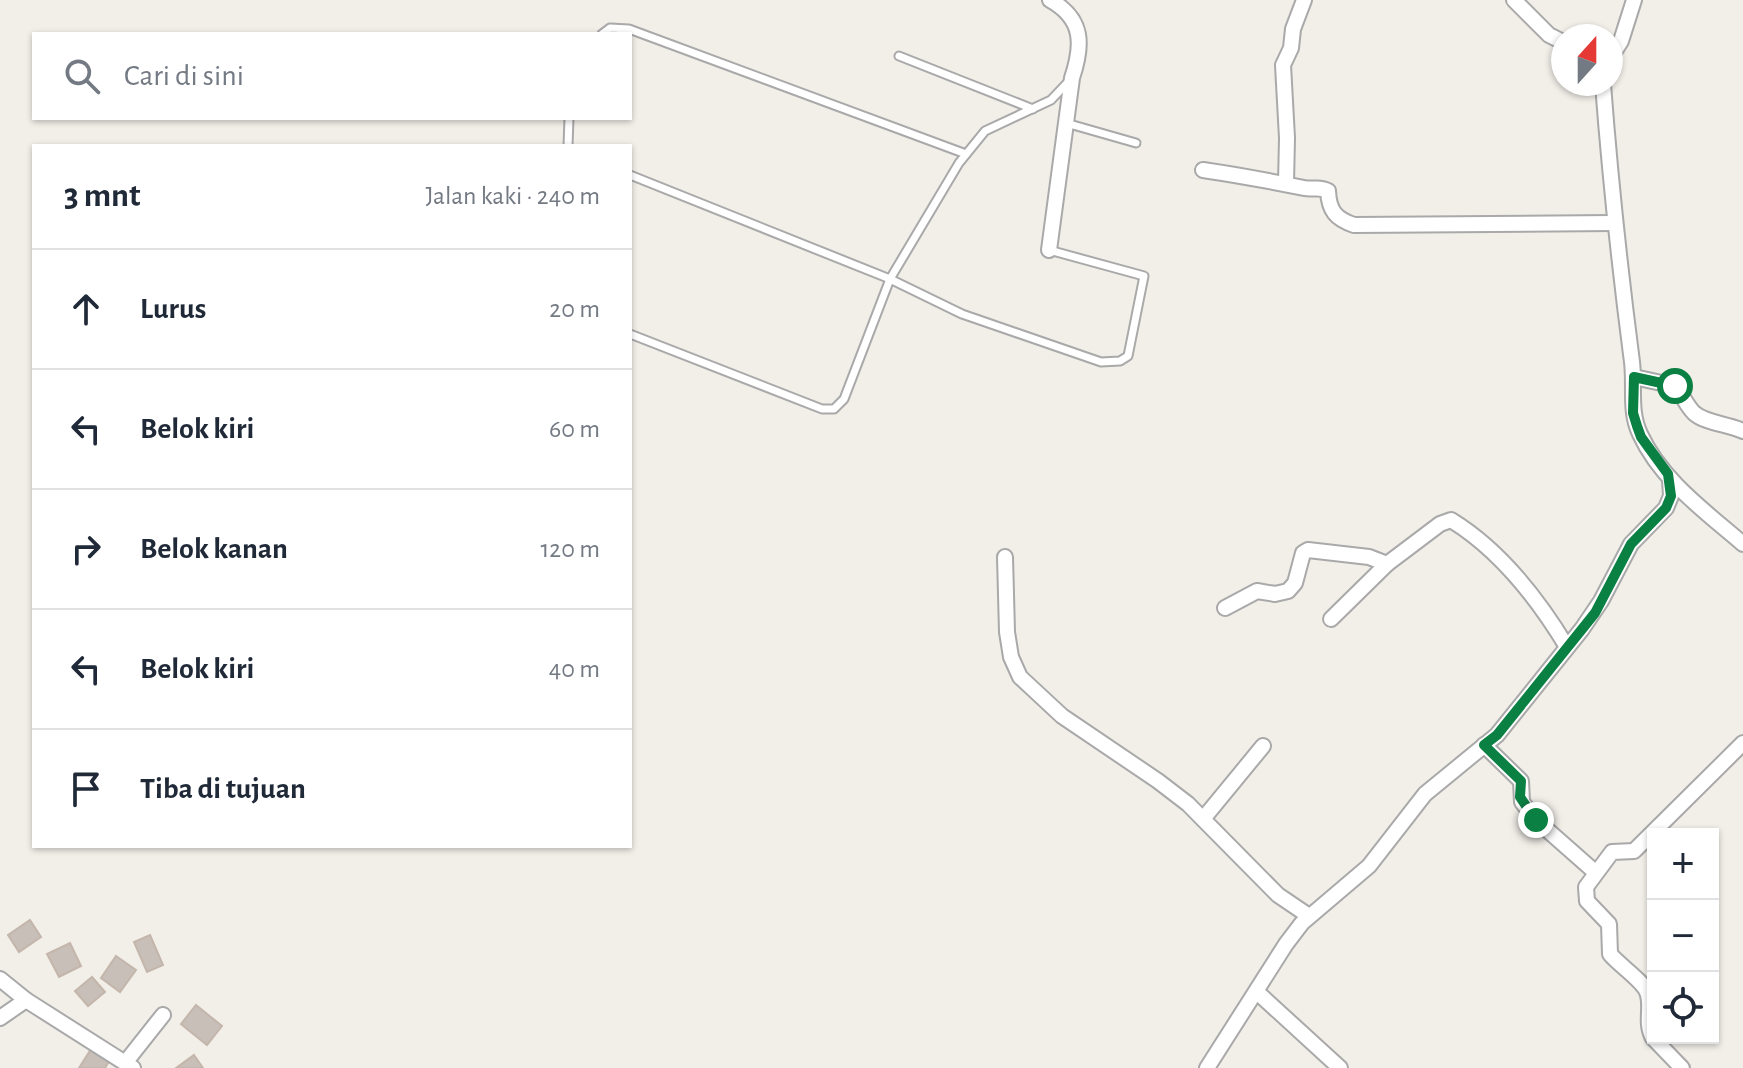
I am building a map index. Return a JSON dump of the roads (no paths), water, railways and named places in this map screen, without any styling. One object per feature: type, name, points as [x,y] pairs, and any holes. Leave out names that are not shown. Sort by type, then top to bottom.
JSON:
[{"type":"street","points":[[1049,250],[1072,78],[1080,55],[1074,22],[1065,10],[1050,0]]},
{"type":"street","points":[[1286,183],[1283,65],[1304,0]]},
{"type":"street","points":[[1514,0],[1551,36]]},
{"type":"street","points":[[1623,35],[1634,0]]},
{"type":"street","points":[[1604,96],[1613,223],[1634,377],[1633,413],[1637,426],[1670,480],[1743,544]]},
{"type":"street","points":[[1203,170],[1306,189],[1323,188],[1328,191],[1332,213],[1339,220],[1354,225],[1613,223]]},
{"type":"street","points":[[1634,377],[1675,386],[1697,416],[1743,431]]},
{"type":"street","points":[[1207,1068],[1286,944],[1309,916],[1369,866],[1425,794],[1497,735],[1595,613],[1631,544],[1666,508],[1671,496],[1670,480]]},
{"type":"street","points":[[1331,619],[1387,564],[1440,524],[1453,521],[1484,545],[1524,585],[1547,613],[1567,647]]},
{"type":"street","points":[[1225,608],[1257,591],[1282,594],[1288,591],[1295,583],[1301,557],[1308,550],[1369,557],[1387,564]]},
{"type":"street","points":[[1005,557],[1007,632],[1011,657],[1020,677],[1062,716],[1158,781],[1203,819],[1278,895],[1309,916]]},
{"type":"street","points":[[1647,991],[1610,954],[1609,924],[1587,901],[1586,887],[1612,852],[1634,851],[1743,743]]},
{"type":"street","points":[[1484,745],[1521,781],[1520,797],[1536,820],[1595,872]]},
{"type":"street","points":[[1203,819],[1263,746]]},
{"type":"street","points":[[0,979],[26,1000],[129,1066],[163,1015]]},
{"type":"street","points":[[1257,992],[1340,1068]]},
{"type":"street","points":[[0,1018],[26,1000]]},
{"type":"street","points":[[1659,1044],[1682,1068]]},
{"type":"lane","points":[[605,32],[610,28],[629,29],[966,154]]},
{"type":"lane","points":[[899,56],[1033,109]]},
{"type":"lane","points":[[632,335],[822,409],[834,409],[844,399],[890,279],[966,154],[985,131],[1051,100],[1072,78]]},
{"type":"lane","points":[[568,144],[569,120]]},
{"type":"lane","points":[[1066,123],[1136,143]]},
{"type":"lane","points":[[632,176],[890,279],[962,314],[1101,362],[1120,361],[1128,356],[1144,276],[1049,250]]}]
